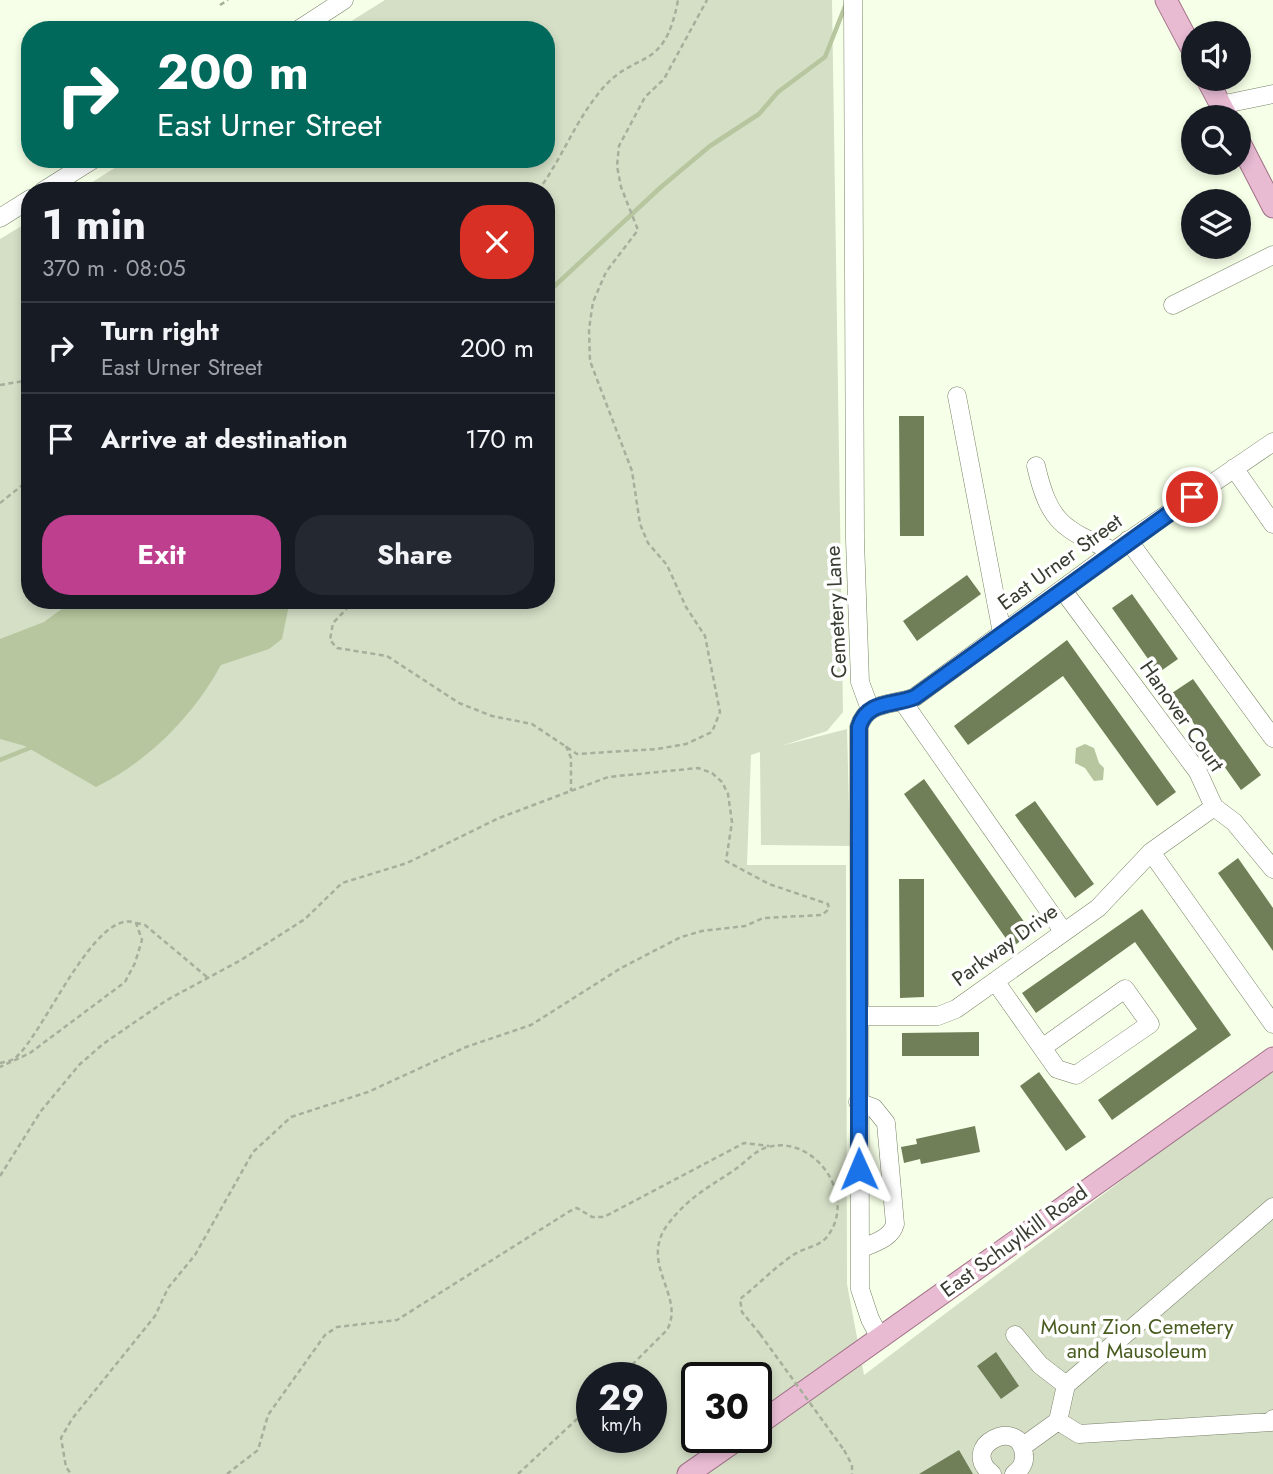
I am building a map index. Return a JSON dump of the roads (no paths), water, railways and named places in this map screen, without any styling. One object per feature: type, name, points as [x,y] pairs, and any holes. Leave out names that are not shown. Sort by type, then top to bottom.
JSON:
[{"type":"main road","points":[[1166,0],[1181,28]]},
{"type":"main road","points":[[1251,164],[1273,207]]},
{"type":"main road","name":"East Schuylkill Road","points":[[772,1415],[1273,1058]]},
{"type":"main road","points":[[688,1474],[718,1453]]},
{"type":"street","points":[[312,21],[344,0]]},
{"type":"street","name":"Cemetery Lane","points":[[853,0],[855,540],[860,682],[870,709]]},
{"type":"street","points":[[1241,105],[1273,94]]},
{"type":"street","points":[[57,182],[80,168]]},
{"type":"street","points":[[0,218],[21,205]]},
{"type":"street","points":[[1173,305],[1273,255]]},
{"type":"street","points":[[957,396],[1002,633]]},
{"type":"street","name":"East Urner Street","points":[[870,709],[915,697],[1121,546],[1273,442]]},
{"type":"street","points":[[1036,466],[1041,489],[1053,514],[1066,530],[1121,546],[1273,738]]},
{"type":"street","points":[[1234,468],[1273,524]]},
{"type":"street","name":"Hanover Court","points":[[1062,589],[1198,772],[1214,807]]},
{"type":"street","points":[[903,702],[1063,931]]},
{"type":"street","points":[[870,709],[862,718],[859,727],[860,1249],[862,1298],[880,1338]]},
{"type":"street","points":[[1273,869],[1234,822],[1214,807],[1151,852],[1273,1024]]},
{"type":"street","name":"Parkway Drive","points":[[860,1016],[938,1016],[956,1009],[1098,908],[1151,852]]},
{"type":"street","points":[[995,981],[1042,1048],[1057,1069],[1076,1075],[1150,1024],[1125,989],[1042,1048]]},
{"type":"street","points":[[858,1102],[874,1108],[886,1123],[895,1224],[893,1232],[886,1238],[860,1249]]},
{"type":"street","points":[[1022,1447],[1058,1421],[1066,1385],[1273,1207]]},
{"type":"street","points":[[1015,1335],[1040,1366],[1066,1385]]},
{"type":"street","points":[[1058,1421],[1079,1434],[1272,1421]]},
{"type":"street","points":[[992,1474],[982,1459],[990,1440],[1010,1436],[1022,1447],[1023,1465],[1014,1474]]},
{"type":"waterway","points":[[555,286],[661,187],[710,146],[759,114],[778,92],[825,57],[846,4]]},
{"type":"waterway","points":[[0,760],[32,747]]},
{"type":"park label","name":"Mount Zion Cemetery and Mausoleum","points":[[1137,1339]]}]
